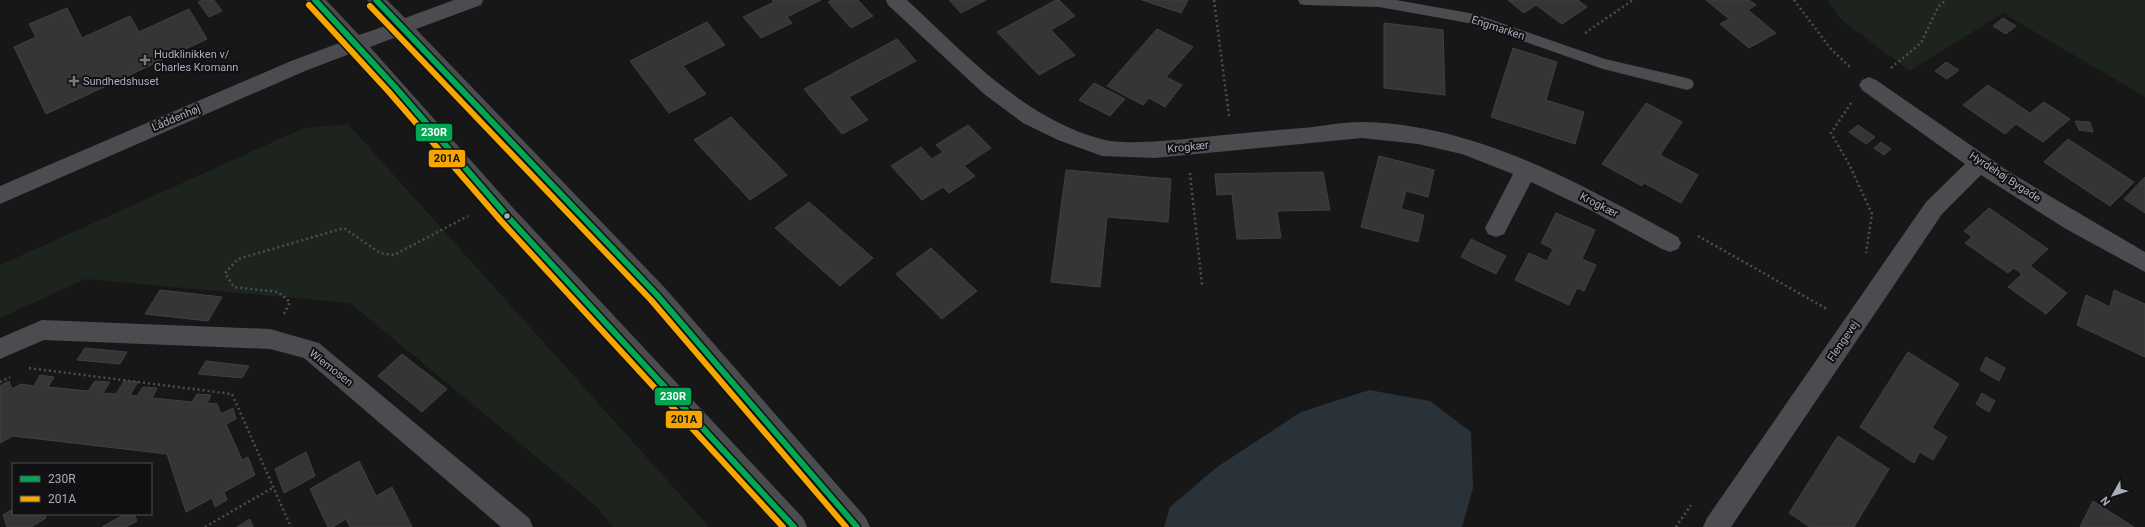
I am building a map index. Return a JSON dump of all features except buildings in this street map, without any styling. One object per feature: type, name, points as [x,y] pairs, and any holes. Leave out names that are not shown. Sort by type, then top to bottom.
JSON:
[{"type":"street","points":[[315,0],[354,45],[395,87],[495,200],[794,527]]},
{"type":"street","points":[[376,0],[657,295],[857,527]]},
{"type":"street","name":"Låddenhøj","points":[[0,195],[298,66],[474,0]]},
{"type":"street","name":"Krogkær","points":[[895,0],[990,89],[1030,117],[1065,134],[1102,148],[1155,150],[1362,130],[1418,136],[1465,146],[1526,170],[1600,205],[1670,243]]},
{"type":"street","name":"Hyrdehøj Bygade","points":[[1869,85],[1980,162],[2083,229],[2145,263]]},
{"type":"street","name":"Flengevej","points":[[1716,527],[1934,208],[1980,162]]},
{"type":"street","points":[[1496,228],[1526,170]]},
{"type":"street","name":"Wiemosen","points":[[0,349],[42,330],[270,340],[312,350],[520,527]]},
{"type":"lane","name":"Engmarken","points":[[1305,0],[1379,2],[1475,19],[1602,64],[1687,84]]},
{"type":"path","points":[[1214,0],[1233,143]]},
{"type":"path","points":[[1561,49],[1634,0]]},
{"type":"path","points":[[1794,0],[1831,48],[1869,85]]},
{"type":"path","points":[[1862,259],[1866,253],[1872,214],[1850,166],[1831,133],[1846,107],[1869,85],[1921,43],[1938,7],[1946,0]]},
{"type":"path","points":[[1187,147],[1202,285]]},
{"type":"path","points":[[270,340],[290,302],[278,292],[234,287],[225,273],[238,259],[344,228],[380,253],[394,255],[450,226],[495,200]]},
{"type":"path","points":[[1670,243],[1688,231],[1827,309]]},
{"type":"path","points":[[1823,315],[1831,303]]},
{"type":"path","points":[[23,370],[29,368],[232,394],[292,527]]},
{"type":"path","points":[[0,382],[12,376]]},
{"type":"path","points":[[205,527],[274,487]]},
{"type":"path","points":[[1676,527],[1694,501]]},
{"type":"shaded area","points":[[1827,0],[2145,0],[2145,97],[2003,13],[1910,71],[1842,20]]},
{"type":"shaded area","points":[[348,124],[709,527],[613,527],[596,506],[350,303],[85,279],[0,318],[0,265],[304,128]]},
{"type":"shaded area","points":[[1369,390],[1430,401],[1471,432],[1473,488],[1462,527],[1164,527],[1170,507],[1217,467],[1301,412]]},
{"type":"transit line","name":"230R","points":[[315,0],[395,87],[507,216],[794,527]]},
{"type":"transit line","name":"230R","points":[[376,0],[657,295],[857,527]]},
{"type":"transit line","name":"201A","points":[[309,5],[389,92],[501,221],[783,527]]},
{"type":"transit line","name":"201A","points":[[370,6],[651,300],[846,527]]},
{"type":"place","name":"Hudklinikken v/ Charles Kromann","points":[[145,60]]},
{"type":"place","name":"Sundhedshuset","points":[[74,81]]}]
